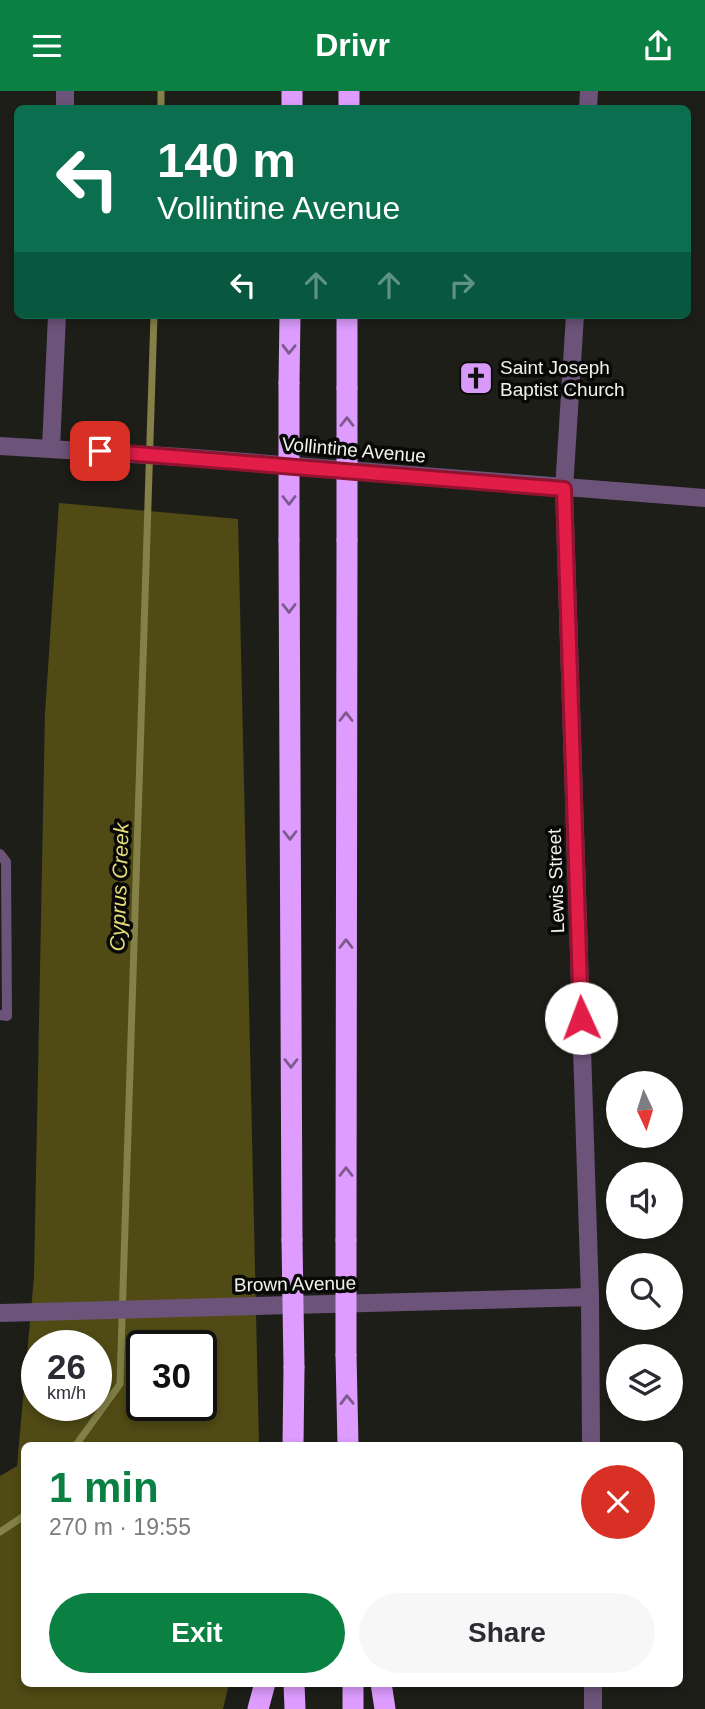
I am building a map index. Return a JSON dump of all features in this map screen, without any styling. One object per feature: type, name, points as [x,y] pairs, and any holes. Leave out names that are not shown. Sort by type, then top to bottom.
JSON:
[{"type":"highway","points":[[290,319],[293,1442]]},
{"type":"highway","points":[[347,319],[348,1441]]},
{"type":"highway","points":[[258,1709],[264,1687]]},
{"type":"highway","points":[[294,1687],[295,1709]]},
{"type":"highway","points":[[353,1687],[353,1709]]},
{"type":"highway","points":[[382,1687],[385,1709]]},
{"type":"street","points":[[51,448],[57,319]]},
{"type":"street","name":"Lewis Street","points":[[575,319],[564,489],[590,1297],[591,1442]]},
{"type":"street","name":"Vollintine Avenue","points":[[0,446],[100,451],[705,498]]},
{"type":"street","name":"Brown Avenue","points":[[0,1313],[590,1297]]},
{"type":"street","points":[[593,1687],[593,1709]]},
{"type":"lane","points":[[0,854],[6,862],[7,1016],[0,1015]]},
{"type":"shaded area","points":[[59,503],[238,519],[259,1442],[21,1442],[21,1687],[228,1687],[223,1709],[0,1709],[0,1476],[17,1466],[21,1421],[112,1421],[112,1330],[29,1330],[34,1277],[45,713]]},
{"type":"waterway","name":"Cyprus Creek","points":[[161,91],[161,105]]},
{"type":"waterway","name":"Cyprus Creek","points":[[78,1442],[120,1384],[154,319]]},
{"type":"waterway","name":"Cyprus Creek","points":[[0,1532],[21,1518]]},
{"type":"place","name":"Saint Joseph Baptist Church","points":[[476,378]]},
{"type":"route","points":[[100,451],[564,489],[581,1018]]}]
